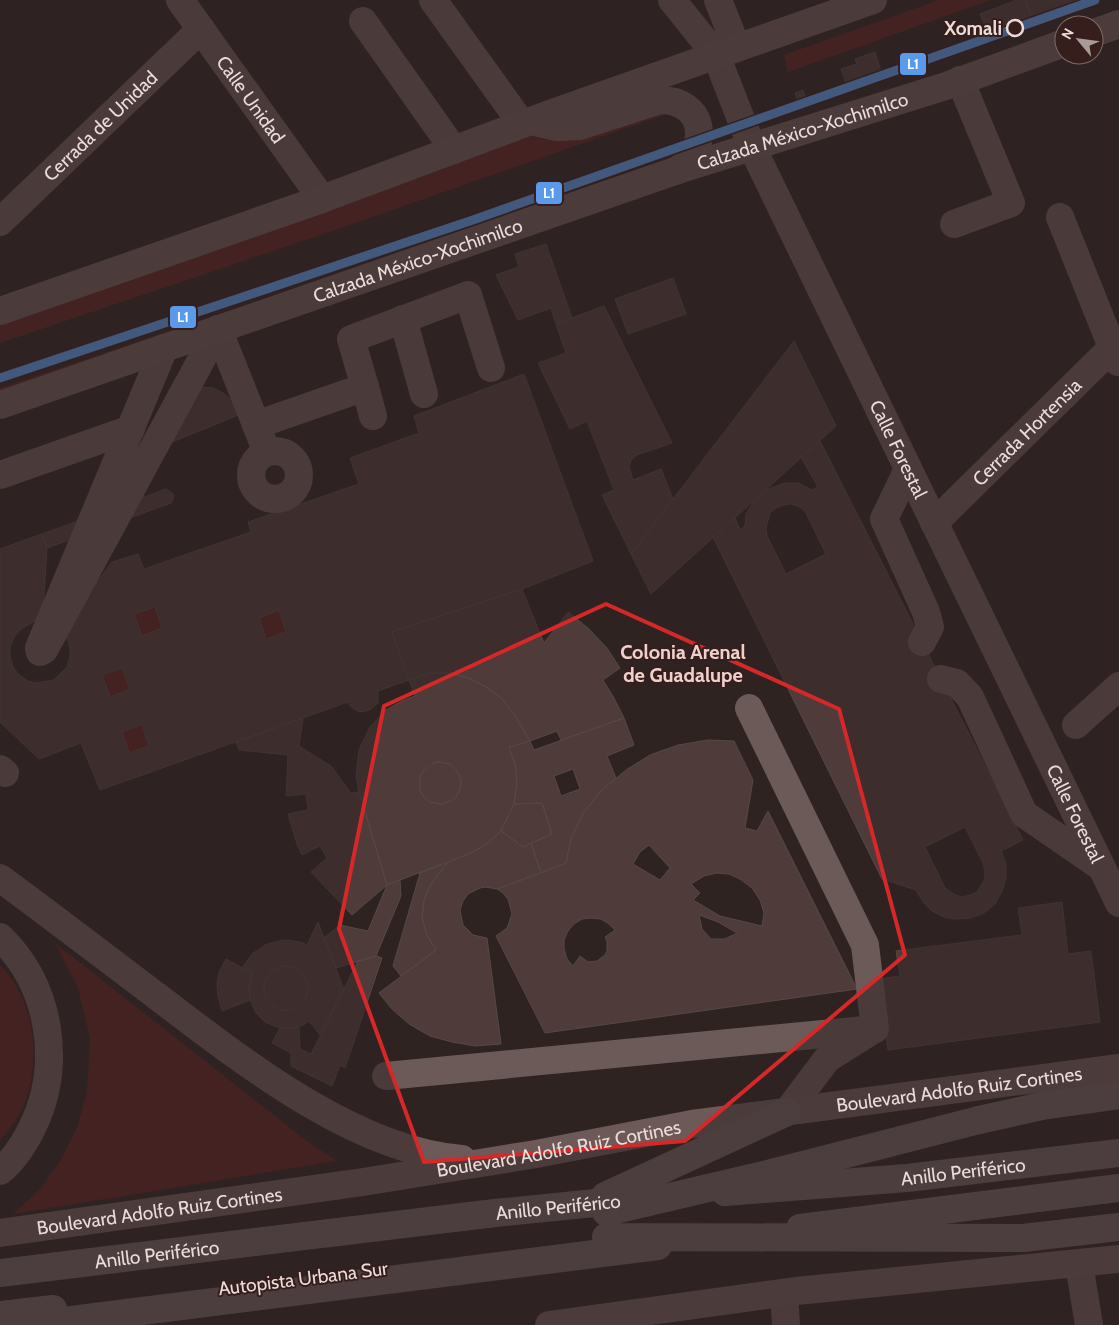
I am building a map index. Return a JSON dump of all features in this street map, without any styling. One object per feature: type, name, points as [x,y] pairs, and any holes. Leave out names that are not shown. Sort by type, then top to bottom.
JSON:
[{"type":"highway","points":[[601,1217],[979,1120],[1042,1106],[1119,1095]]},
{"type":"highway","points":[[601,1217],[787,1112]]},
{"type":"highway","name":"Anillo Periférico","points":[[0,1273],[486,1214],[601,1217],[1119,1153]]},
{"type":"highway","name":"Anillo Periférico","points":[[32,1325],[1119,1188]]},
{"type":"highway","points":[[601,1217],[1023,1238],[1119,1228]]},
{"type":"highway","name":"Autopista Urbana Sur","points":[[0,1288],[601,1217]]},
{"type":"highway","name":"Autopista Urbana Sur","points":[[0,1315],[349,1273],[601,1217]]},
{"type":"main road","points":[[0,311],[322,199],[526,123],[874,0]]},
{"type":"main road","points":[[1104,29],[1119,24]]},
{"type":"main road","name":"Calzada México-Xochimilco","points":[[0,405],[678,170],[960,80],[1054,47]]},
{"type":"main road","points":[[526,123],[556,127],[580,126],[660,100],[673,100],[692,113],[698,126],[699,139],[693,156],[687,164],[678,170]]},
{"type":"main road","points":[[0,878],[239,1059],[295,1094],[353,1127],[380,1138],[409,1148],[449,1158],[486,1161]]},
{"type":"main road","points":[[0,937],[22,962],[39,996],[49,1036],[50,1057],[46,1085],[37,1118],[18,1151],[0,1171]]},
{"type":"main road","name":"Boulevard Adolfo Ruiz Cortines","points":[[0,1233],[363,1182],[536,1154],[692,1124],[1119,1068]]},
{"type":"main road","points":[[551,1325],[784,1293],[1119,1259]]},
{"type":"street","name":"Calle Unidad","points":[[180,0],[322,199]]},
{"type":"street","points":[[433,0],[526,123]]},
{"type":"street","name":"Calle Forestal","points":[[672,0],[726,52],[751,146],[1119,903]]},
{"type":"street","points":[[718,0],[726,52]]},
{"type":"street","points":[[363,21],[454,150]]},
{"type":"street","name":"Cerrada de Unidad","points":[[0,222],[201,29]]},
{"type":"street","points":[[954,224],[1012,203],[960,80]]},
{"type":"street","points":[[1060,217],[1116,351]]},
{"type":"street","points":[[373,416],[352,339],[468,295],[492,368]]},
{"type":"street","points":[[403,320],[424,394]]},
{"type":"street","points":[[218,329],[267,452]]},
{"type":"street","points":[[164,348],[39,648],[40,652],[44,650],[218,329]]},
{"type":"street","name":"Cerrada Hortensia","points":[[934,523],[1116,351]]},
{"type":"street","points":[[256,425],[365,387]]},
{"type":"street","points":[[0,475],[130,429]]},
{"type":"street","points":[[908,469],[884,519],[926,612],[930,627],[922,642]]},
{"type":"street","points":[[941,679],[957,683],[970,697],[1024,814],[1102,868]]},
{"type":"street","points":[[1076,725],[1119,686]]},
{"type":"street","points":[[749,708],[865,946],[875,1029]]},
{"type":"street","points":[[386,1076],[875,1029]]},
{"type":"street","points":[[787,1112],[827,1059],[875,1029]]},
{"type":"street","points":[[1079,1264],[1090,1325]]},
{"type":"street","points":[[784,1293],[786,1325]]},
{"type":"highlighted area","points":[[606,604],[839,709],[905,955],[685,1141],[424,1162],[339,929],[384,706]]},
{"type":"shaded area","points":[[939,0],[991,0],[788,72],[784,55]]},
{"type":"shaded area","points":[[681,109],[321,235],[0,343],[0,314],[527,128]]},
{"type":"shaded area","points":[[342,273],[0,397],[0,388]]},
{"type":"shaded area","points":[[155,607],[162,628],[142,636],[134,614]]},
{"type":"shaded area","points":[[279,610],[286,632],[266,639],[259,618]]},
{"type":"shaded area","points":[[122,668],[130,689],[110,697],[102,675]]},
{"type":"shaded area","points":[[142,724],[149,746],[129,753],[122,732]]},
{"type":"shaded area","points":[[55,943],[308,1142],[337,1161],[13,1214],[40,1189],[61,1160],[77,1128],[87,1092],[90,1038],[78,988]]},
{"type":"shaded area","points":[[0,965],[12,979],[21,994],[32,1029],[34,1048],[30,1085],[25,1102],[14,1122],[0,1140]]},
{"type":"building","points":[[1017,0],[1025,0],[1032,18],[988,33],[980,14]]},
{"type":"building","points":[[1025,0],[1082,0],[1032,18]]},
{"type":"building","points":[[875,52],[881,71],[846,83],[841,69],[857,64],[855,59]]},
{"type":"building","points":[[803,90],[806,99],[798,102],[795,93]]},
{"type":"building","points":[[546,244],[572,318],[556,324],[551,308],[518,320],[496,275],[519,267],[515,254]]},
{"type":"building","points":[[673,278],[686,314],[628,334],[615,299]]},
{"type":"building","points":[[604,306],[672,443],[637,455],[631,460],[629,467],[633,480],[661,469],[673,499],[631,554],[602,495],[614,490],[587,421],[570,429],[538,363],[566,353],[556,324]]},
{"type":"building","points":[[794,341],[836,426],[651,594],[631,554]]},
{"type":"building","points":[[524,374],[593,561],[522,589],[392,632],[409,680],[378,691],[378,703],[370,710],[360,712],[351,707],[348,702],[100,790],[81,743],[39,759],[0,722],[0,549],[42,534],[47,548],[43,611],[38,619],[21,629],[14,637],[10,647],[10,657],[13,667],[19,675],[28,681],[37,683],[54,680],[67,667],[70,657],[70,648],[65,630],[67,622],[112,562],[138,554],[144,569],[251,532],[248,522],[359,484],[350,458],[419,433],[414,416]],"holes":[[[155,607],[162,628],[142,636],[134,614]],[[279,610],[286,632],[266,639],[259,618]],[[122,668],[130,689],[110,697],[102,675]],[[142,724],[149,746],[129,753],[122,732]]]},
{"type":"building","points":[[200,387],[213,388],[223,393],[234,402],[241,414],[167,444]]},
{"type":"building","points":[[820,441],[1023,840],[1001,851],[1006,864],[1006,878],[995,904],[984,913],[971,918],[957,919],[944,917],[932,911],[923,902],[916,890],[882,879],[713,537],[735,518],[740,530],[745,526],[746,514],[754,501],[768,489],[785,483],[798,483],[812,490],[818,487],[801,457]],"holes":[[[791,504],[805,511],[826,554],[786,574],[767,536],[766,528],[770,513],[776,508]],[[965,827],[983,863],[985,879],[977,892],[962,897],[955,895],[945,888],[925,847]]]},
{"type":"building","points":[[166,489],[173,494],[171,503],[47,548],[42,534]]},
{"type":"building","points":[[522,589],[544,643],[568,612],[588,628],[607,648],[620,668],[603,680],[624,718],[561,740],[557,731],[530,741],[514,714],[501,698],[469,678],[450,673],[429,673],[409,680],[392,632]]},
{"type":"building","points":[[429,673],[450,673],[469,678],[501,698],[514,714],[530,741],[509,747],[515,764],[517,783],[514,804],[501,831],[488,843],[471,853],[387,885],[359,792],[356,775],[359,750],[370,727],[386,710],[415,696],[409,680]],"holes":[[[436,762],[450,764],[459,774],[461,780],[461,787],[455,799],[442,804],[429,802],[420,791],[420,776],[424,770]]]},
{"type":"building","points":[[303,718],[299,746],[331,766],[351,793],[359,792],[387,885],[352,915],[311,872],[327,858],[320,846],[302,855],[297,844],[288,814],[308,810],[306,794],[286,796],[288,755],[239,750],[236,742]]},
{"type":"building","points":[[624,718],[634,745],[607,756],[616,778],[602,790],[583,813],[571,839],[566,863],[541,873],[531,843],[552,834],[542,803],[514,804],[517,783],[515,764],[509,747],[530,741],[534,750]],"holes":[[[573,769],[580,789],[561,796],[554,776]]]},
{"type":"building","points":[[708,740],[734,741],[753,780],[745,828],[757,831],[768,811],[857,989],[545,1033],[496,936],[507,928],[512,914],[508,899],[497,889],[566,863],[571,839],[583,813],[602,790],[626,770],[650,755],[678,745]],"holes":[[[649,845],[670,868],[660,880],[633,864],[640,852]],[[717,873],[729,874],[752,888],[760,900],[764,913],[762,926],[720,916],[693,900],[700,893],[691,884],[704,876]],[[699,915],[718,922],[737,933],[725,939],[711,939],[702,929]],[[582,919],[601,919],[615,930],[605,937],[607,941],[605,955],[597,961],[588,962],[580,956],[573,966],[567,959],[564,940],[568,931]]]},
{"type":"building","points":[[436,762],[444,762],[455,768],[461,783],[455,798],[444,804],[436,804],[425,798],[419,787],[419,779],[425,768]]},
{"type":"building","points":[[542,803],[552,834],[523,847],[501,831],[514,804]]},
{"type":"building","points":[[501,831],[523,847],[531,843],[541,873],[497,889],[480,888],[468,894],[460,910],[463,925],[473,935],[487,938],[501,1044],[475,1046],[430,1036],[409,1024],[392,1009],[379,993],[436,950],[427,935],[422,918],[424,900],[431,884],[448,862],[471,853],[488,843]]},
{"type":"building","points":[[448,862],[431,884],[424,900],[422,918],[427,935],[436,950],[401,976],[393,966],[420,873]]},
{"type":"building","points":[[400,880],[401,896],[376,956],[336,968],[324,938],[340,925],[368,931],[387,885]]},
{"type":"building","points":[[1062,902],[1068,954],[1091,951],[1100,1022],[888,1050],[879,979],[900,976],[896,951],[1022,935],[1018,908]]},
{"type":"building","points":[[318,922],[344,990],[321,1036],[309,1021],[303,1025],[291,1028],[277,1027],[265,1022],[256,1013],[250,1000],[249,987],[252,973],[242,968],[252,954],[267,944],[284,940],[301,942],[307,945]],"holes":[[[283,966],[297,968],[303,973],[309,985],[306,999],[301,1006],[294,1010],[279,1010],[267,1001],[264,994],[264,986],[270,972]]]},
{"type":"building","points":[[376,956],[382,958],[345,1068],[340,1065],[332,1086],[291,1066],[291,1053],[272,1043],[280,1028],[299,1026],[300,1049],[311,1054],[358,961]]},
{"type":"building","points":[[226,959],[252,973],[249,987],[250,1000],[222,1011],[217,984],[219,972]]},
{"type":"building","points":[[290,966],[302,972],[307,979],[307,997],[302,1004],[295,1009],[282,1010],[274,1007],[267,1000],[264,984],[267,976],[274,969]]},
{"type":"transit line","name":"L1","points":[[0,378],[470,221],[1095,0]]},
{"type":"place","name":"Xomali","points":[[1015,28]]},
{"type":"district","name":"Colonia Arenal de Guadalupe","points":[[683,664]]}]
